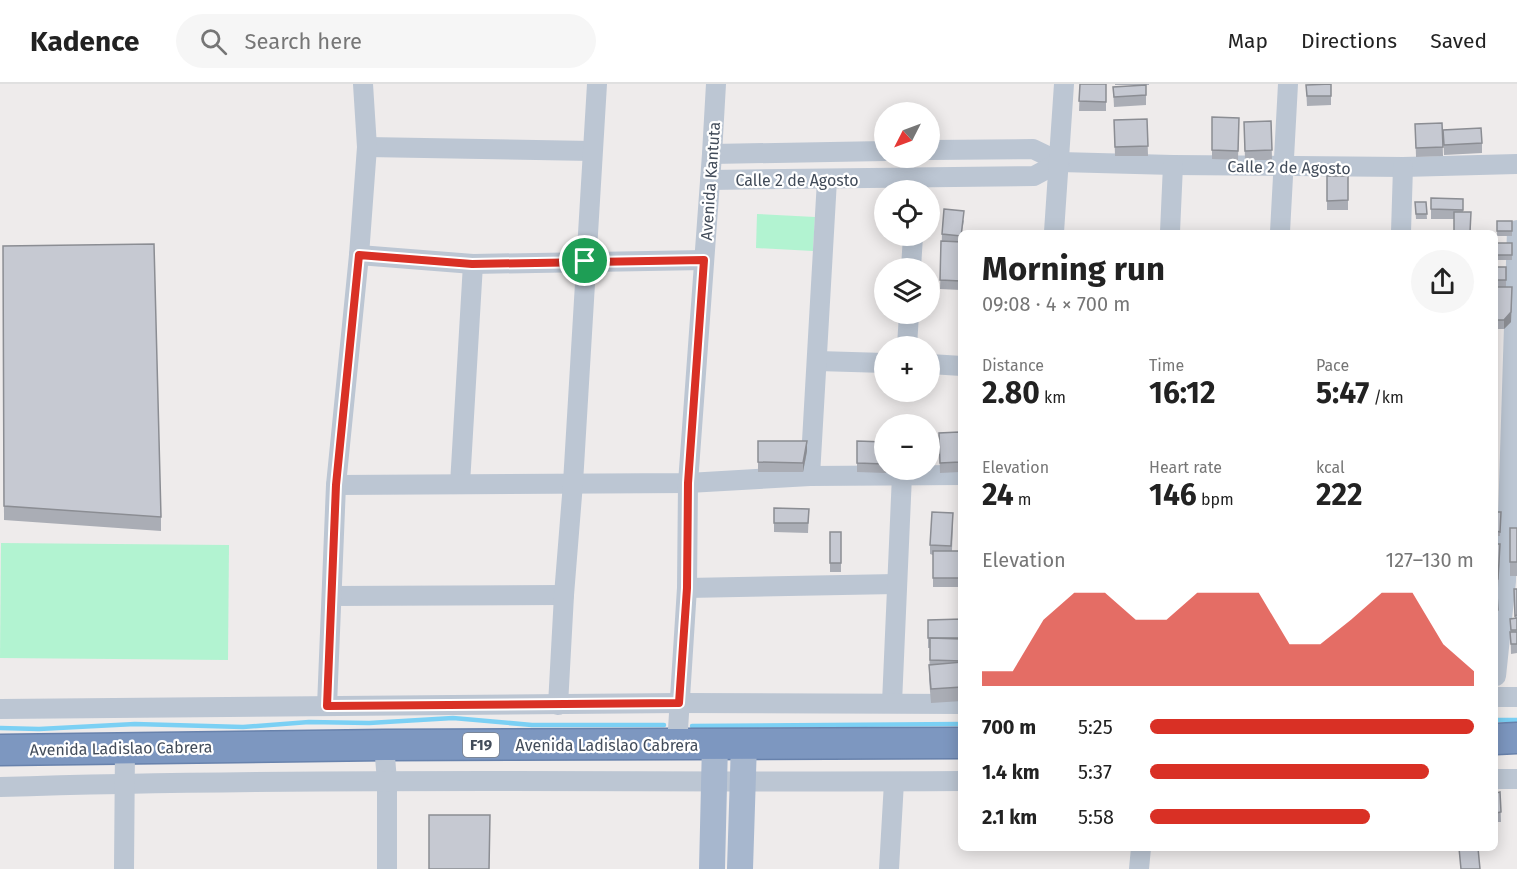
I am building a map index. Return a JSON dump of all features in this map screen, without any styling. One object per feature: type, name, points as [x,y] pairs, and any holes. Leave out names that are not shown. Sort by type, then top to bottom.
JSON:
[{"type":"highway","points":[[1498,739],[1517,738]]},
{"type":"highway","name":"Avenida Ladislao Cabrera","points":[[0,750],[384,745],[958,743]]},
{"type":"main road","points":[[712,869],[714,782],[730,744]]},
{"type":"main road","points":[[730,744],[743,783],[740,869]]},
{"type":"street","points":[[327,706],[336,485],[359,255],[367,147],[363,84],[348,84]]},
{"type":"street","points":[[558,705],[597,84]]},
{"type":"street","name":"Avenida Kantuta","points":[[677,745],[687,588],[688,483],[716,84]]},
{"type":"street","points":[[1054,230],[1064,84]]},
{"type":"street","points":[[1280,230],[1288,84]]},
{"type":"street","points":[[367,147],[592,151]]},
{"type":"street","name":"Calle 2 de Agosto","points":[[940,150],[1033,149],[1060,162],[1284,168],[1403,168],[1517,164]]},
{"type":"street","name":"Calle 2 de Agosto","points":[[712,154],[874,151]]},
{"type":"street","name":"Calle 2 de Agosto","points":[[940,183],[1034,176],[1060,162]]},
{"type":"street","points":[[1170,230],[1173,165]]},
{"type":"street","points":[[1401,230],[1403,168]]},
{"type":"street","name":"Calle 2 de Agosto","points":[[710,180],[827,180],[874,183]]},
{"type":"street","points":[[810,476],[827,180]]},
{"type":"street","points":[[1498,663],[1511,581],[1513,476],[1508,364],[1517,230]]},
{"type":"street","points":[[359,255],[472,264],[704,260]]},
{"type":"street","points":[[460,484],[472,264]]},
{"type":"street","points":[[818,361],[874,363]]},
{"type":"street","points":[[940,365],[958,366]]},
{"type":"street","points":[[940,475],[958,475]]},
{"type":"street","points":[[336,485],[688,483],[810,476],[874,476]]},
{"type":"street","points":[[892,703],[902,480]]},
{"type":"street","points":[[687,588],[896,584]]},
{"type":"street","points":[[332,596],[564,595]]},
{"type":"street","points":[[1498,697],[1517,697]]},
{"type":"street","points":[[0,710],[679,703],[958,704]]},
{"type":"street","points":[[384,745],[387,781],[387,869]]},
{"type":"street","points":[[124,869],[125,748]]},
{"type":"street","points":[[1498,779],[1517,779]]},
{"type":"street","points":[[0,787],[126,783],[387,781],[743,783],[958,781]]},
{"type":"street","points":[[890,869],[894,782]]},
{"type":"street","points":[[1139,869],[1141,851]]},
{"type":"green space","points":[[757,214],[815,217],[813,251],[756,248]]},
{"type":"green space","points":[[1,543],[229,545],[228,660],[0,658]]},
{"type":"building","points":[[1080,84],[1106,84],[1106,102],[1079,101]]},
{"type":"building","points":[[1331,84],[1331,96],[1307,96],[1306,85]]},
{"type":"building","points":[[1146,85],[1146,95],[1114,97],[1113,87]]},
{"type":"building","points":[[1212,117],[1239,118],[1238,151],[1212,150]]},
{"type":"building","points":[[1147,119],[1148,146],[1115,147],[1114,120]]},
{"type":"building","points":[[1271,121],[1272,150],[1245,151],[1244,122]]},
{"type":"building","points":[[1442,123],[1443,147],[1416,148],[1415,124]]},
{"type":"building","points":[[1481,128],[1482,143],[1444,145],[1443,130]]},
{"type":"building","points":[[1327,176],[1348,176],[1348,200],[1327,201]]},
{"type":"building","points":[[1431,198],[1463,199],[1463,210],[1431,209]]},
{"type":"building","points":[[1415,202],[1426,202],[1427,214],[1416,214]]},
{"type":"building","points":[[944,209],[964,211],[962,230],[958,230],[958,236],[942,234]]},
{"type":"building","points":[[1454,212],[1471,212],[1470,230],[1454,230]]},
{"type":"building","points":[[1497,221],[1512,221],[1512,231],[1497,230]]},
{"type":"building","points":[[941,241],[958,242],[958,281],[940,280]]},
{"type":"building","points":[[1498,243],[1512,243],[1512,255],[1498,255]]},
{"type":"building","points":[[154,244],[161,517],[4,506],[3,246]]},
{"type":"building","points":[[1498,267],[1506,267],[1506,280],[1498,280]]},
{"type":"building","points":[[1498,287],[1512,287],[1511,312],[1504,320],[1498,320]]},
{"type":"building","points":[[958,432],[958,462],[940,463],[940,433]]},
{"type":"building","points":[[758,441],[807,441],[803,463],[758,462]]},
{"type":"building","points":[[857,441],[874,442],[874,464],[857,463]]},
{"type":"building","points":[[774,508],[809,509],[808,523],[774,523]]},
{"type":"building","points":[[932,512],[953,513],[951,546],[930,545]]},
{"type":"building","points":[[1498,512],[1501,512],[1500,532],[1498,532]]},
{"type":"building","points":[[1510,528],[1517,528],[1517,562],[1510,562]]},
{"type":"building","points":[[830,532],[841,532],[841,563],[830,563]]},
{"type":"building","points":[[1498,544],[1500,544],[1498,579]]},
{"type":"building","points":[[933,551],[958,551],[958,578],[933,578]]},
{"type":"building","points":[[1514,589],[1517,589],[1517,615],[1515,616]]},
{"type":"building","points":[[1517,618],[1517,630],[1511,630],[1510,619]]},
{"type":"building","points":[[958,619],[958,638],[928,638],[928,620]]},
{"type":"building","points":[[1510,632],[1517,632],[1517,644],[1511,644]]},
{"type":"building","points":[[930,638],[958,639],[958,661],[930,660]]},
{"type":"building","points":[[958,662],[958,687],[931,689],[929,665]]},
{"type":"building","points":[[1498,792],[1500,792],[1501,812],[1498,813]]},
{"type":"building","points":[[429,815],[490,815],[489,869],[429,869]]},
{"type":"building","points":[[1459,851],[1478,851],[1480,869],[1461,869]]},
{"type":"waterway","points":[[0,728],[39,729],[135,724],[243,727],[309,722],[369,723],[453,718],[532,725],[664,725]]},
{"type":"waterway","points":[[1498,720],[1517,720]]},
{"type":"waterway","points":[[692,726],[958,724]]},
{"type":"route","points":[[359,255],[472,264],[585,261],[704,260],[688,483],[687,588],[679,703],[327,706],[336,485],[359,255]]}]
